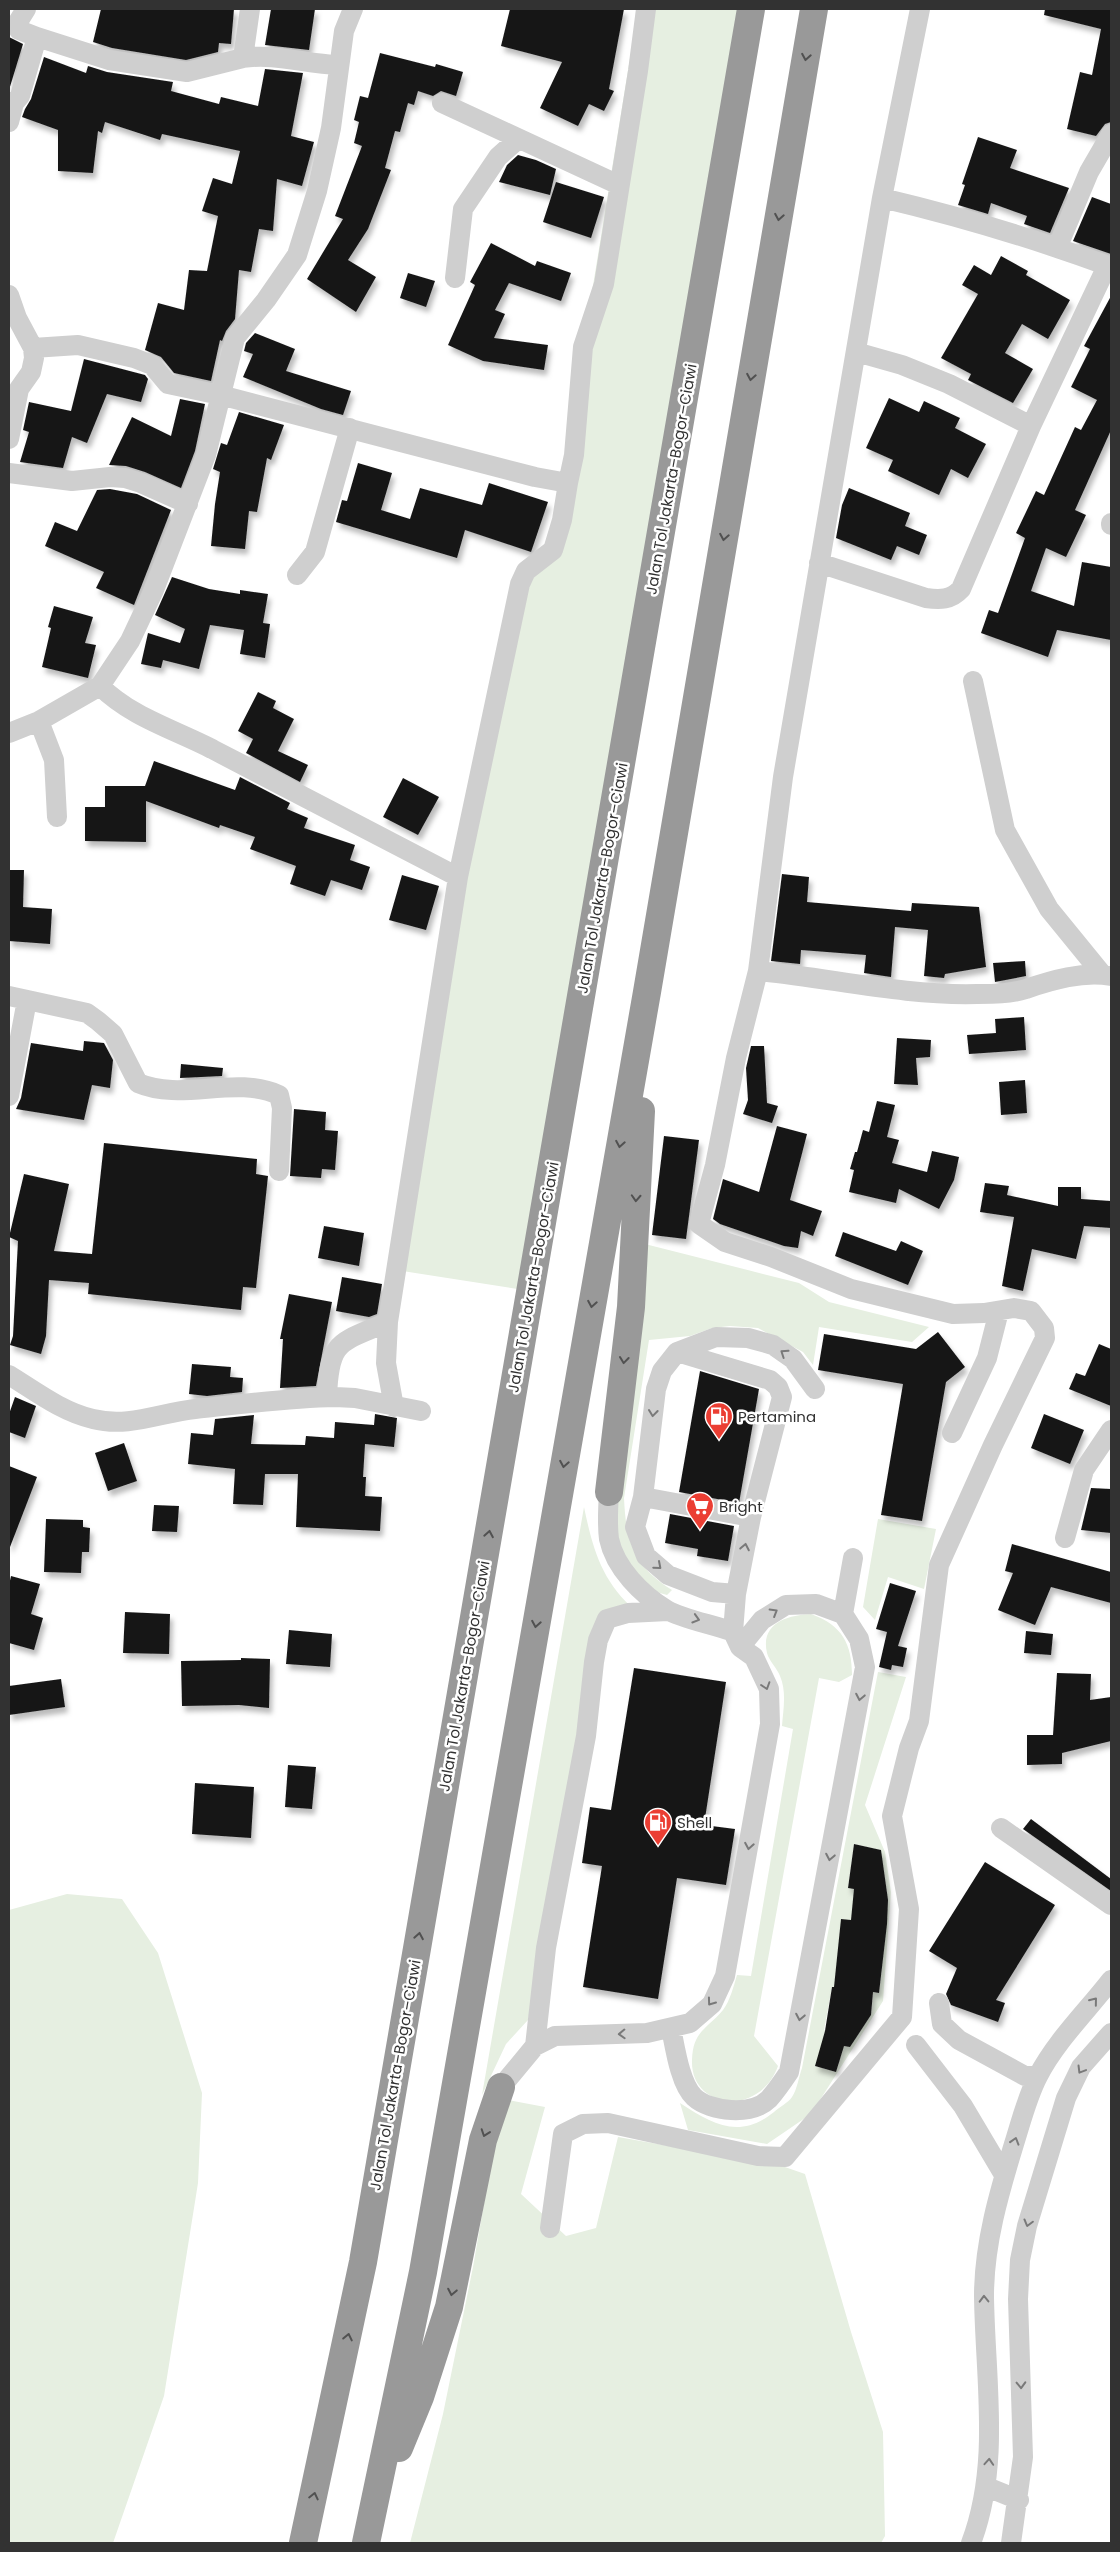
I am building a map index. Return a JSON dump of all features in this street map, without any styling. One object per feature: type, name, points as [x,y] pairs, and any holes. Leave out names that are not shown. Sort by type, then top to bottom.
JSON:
[{"type":"highway","name":"Jalan Tol Jakarta–Bogor–Ciawi","points":[[303,2543],[365,2252],[751,9]]},
{"type":"highway","points":[[366,2543],[423,2272],[646,992],[814,9]]},
{"type":"highway","points":[[609,1492],[631,1307],[646,992]]},
{"type":"highway","points":[[375,2507],[420,2397],[449,2307],[482,2140],[501,2087]]},
{"type":"street","points":[[26,9],[18,22],[18,30],[109,60],[187,72],[259,55],[301,62],[338,65]]},
{"type":"street","points":[[243,58],[250,9]]},
{"type":"street","points":[[9,733],[39,721],[100,686],[130,641],[154,590],[206,455],[237,333],[266,300],[297,255],[316,191],[331,128],[344,31],[352,9]]},
{"type":"street","points":[[394,1407],[386,1362],[388,1322],[458,878],[520,584],[526,570],[553,550],[562,520],[574,455],[583,347],[604,284],[646,9]]},
{"type":"street","points":[[550,2228],[563,2134],[583,2124],[608,2123],[758,2156],[785,2157],[902,2017],[909,1909],[892,1816],[909,1748],[919,1721],[939,1565],[993,1445],[1045,1338],[1044,1328],[1031,1311],[1014,1308],[999,1311],[953,1314],[851,1289],[771,1256],[725,1242],[699,1224],[715,1165],[736,1058],[758,971],[783,776],[882,198],[920,9]]},
{"type":"street","points":[[9,122],[11,102],[20,96],[37,37]]},
{"type":"street","points":[[442,103],[517,140],[619,185]]},
{"type":"street","points":[[1058,246],[1089,172],[1111,134]]},
{"type":"street","points":[[455,278],[463,209],[498,157],[517,140]]},
{"type":"street","points":[[819,563],[926,598],[937,600],[955,595],[961,589],[1031,426],[1109,266],[1058,246],[973,220],[882,198]]},
{"type":"street","points":[[9,295],[16,318],[33,348],[31,372],[18,389],[9,439]]},
{"type":"street","points":[[33,348],[78,345],[134,358],[152,365],[168,384],[220,395],[535,477],[568,483]]},
{"type":"street","points":[[856,352],[902,365],[949,384],[1031,426]]},
{"type":"street","points":[[297,575],[315,552],[350,428]]},
{"type":"street","points":[[9,473],[72,481],[110,477],[125,478],[188,504]]},
{"type":"street","points":[[973,681],[1006,830],[1049,910],[1106,975]]},
{"type":"street","points":[[100,686],[109,695],[144,717],[199,743],[458,878]]},
{"type":"street","points":[[39,721],[54,760],[58,800],[57,817]]},
{"type":"street","points":[[758,971],[900,990],[969,994],[1000,994],[1025,989],[1045,981],[1106,975]]},
{"type":"street","points":[[9,1096],[18,998],[87,1014],[114,1034],[138,1083],[152,1089],[235,1088],[268,1090],[279,1095],[282,1108],[279,1171]]},
{"type":"street","points":[[952,1433],[987,1358],[999,1311]]},
{"type":"street","points":[[327,1397],[331,1358],[341,1344],[354,1336],[388,1322]]},
{"type":"street","points":[[712,1592],[668,1575],[646,1556],[635,1528],[643,1497],[656,1389],[662,1371],[677,1352],[716,1337],[748,1338],[773,1345],[793,1359],[815,1390]]},
{"type":"street","points":[[677,1352],[770,1380],[778,1387],[782,1397],[751,1517],[736,1594],[737,1639]]},
{"type":"street","points":[[9,1375],[67,1410],[92,1419],[110,1422],[158,1417],[192,1409],[327,1397],[355,1398],[421,1411]]},
{"type":"street","points":[[1065,1538],[1084,1470],[1111,1430]]},
{"type":"street","points":[[501,2087],[535,2046],[555,2036],[646,2033],[690,2023],[712,2004],[725,1976],[727,1966],[770,1724],[769,1689],[754,1657],[737,1639],[668,1611],[640,1590],[626,1574],[610,1541],[608,1524],[609,1492]]},
{"type":"street","points":[[643,1497],[751,1517]]},
{"type":"street","points":[[843,1614],[853,1558]]},
{"type":"street","points":[[640,1590],[736,1594]]},
{"type":"street","points":[[671,2028],[684,2082],[694,2097],[720,2110],[745,2110],[767,2101],[789,2072],[865,1667],[859,1639],[843,1614],[816,1604],[786,1605],[737,1639]]},
{"type":"street","points":[[535,2046],[546,1948],[586,1736],[598,1640],[608,1619],[628,1613],[668,1611]]},
{"type":"street","points":[[1001,1828],[1111,1905]]},
{"type":"street","points":[[971,2543],[987,2487],[989,2454],[984,2295],[985,2254],[1004,2175],[1023,2115],[1038,2076],[1064,2039],[1111,1980]]},
{"type":"street","points":[[939,2004],[942,2024],[959,2040],[1025,2076],[1038,2076]]},
{"type":"street","points":[[1011,2543],[1019,2500],[1023,2456],[1018,2299],[1020,2260],[1027,2226],[1066,2098],[1081,2067],[1111,2033]]},
{"type":"street","points":[[916,2045],[963,2106],[1004,2175]]},
{"type":"street","points":[[987,2487],[1019,2500]]},
{"type":"shaded area","points":[[638,9],[751,9],[530,1291],[396,1270],[520,584],[553,550],[583,347]]},
{"type":"shaded area","points":[[645,1244],[799,1283],[829,1302],[929,1327],[912,1342],[819,1327],[813,1365],[803,1352],[758,1328],[730,1326],[712,1328],[690,1336],[649,1340],[624,1498],[625,1514],[634,1552],[649,1572],[672,1590],[667,1595],[653,1591],[625,1566],[610,1506]]},
{"type":"shaded area","points":[[584,1507],[595,1551],[607,1577],[624,1600],[636,1611],[612,1620],[528,2020],[506,2044],[482,2095]]},
{"type":"shaded area","points":[[878,1519],[936,1529],[924,1589],[888,1577],[875,1620],[863,1607]]},
{"type":"shaded area","points":[[811,1614],[830,1624],[843,1637],[850,1654],[852,1675],[839,1682],[819,1678],[754,2036],[778,2066],[769,2083],[756,2094],[742,2100],[727,2101],[713,2097],[702,2089],[694,2076],[693,2050],[701,2032],[723,2010],[732,1993],[737,1975],[751,1976],[793,1729],[782,1726],[784,1701],[782,1682],[779,1673],[768,1656],[766,1643],[768,1634],[778,1623],[793,1616]]},
{"type":"shaded area","points":[[878,1672],[906,1677],[865,1805],[885,1852],[891,1892],[883,2001],[811,2114],[767,2144],[688,2130],[680,2103],[703,2117],[726,2126],[749,2125],[761,2121],[790,2099],[794,2094],[802,2068]],"holes":[[[854,1844],[880,1850],[887,1893],[848,1888]],[[844,1963],[882,1969],[879,1993],[840,1987]],[[832,1987],[873,1995],[871,2015],[857,2036],[824,2030]],[[842,2051],[836,2072],[815,2066]]]},
{"type":"shaded area","points":[[67,1894],[122,1899],[158,1953],[202,2093],[198,2183],[164,2396],[113,2543],[9,2543],[9,1910]]},
{"type":"shaded area","points":[[502,2099],[545,2107],[521,2194],[566,2236],[596,2228],[618,2137],[782,2166],[805,2174],[851,2332],[883,2432],[885,2536],[881,2543],[410,2543],[443,2414],[473,2267]]},
{"type":"building","points":[[101,9],[234,9],[231,44],[219,43],[218,52],[186,60],[112,48],[93,42]]},
{"type":"building","points":[[271,9],[315,9],[309,50],[265,45]]},
{"type":"building","points":[[510,9],[624,9],[609,89],[614,91],[604,111],[589,104],[578,126],[540,108],[562,62],[501,46]]},
{"type":"building","points":[[1045,9],[1111,9],[1111,122],[1105,124],[1096,136],[1067,129],[1080,72],[1092,75],[1101,29],[1044,15]]},
{"type":"building","points":[[9,37],[23,44],[9,90]]},
{"type":"building","points":[[380,53],[435,67],[436,64],[463,72],[456,96],[441,91],[433,96],[418,91],[414,105],[408,103],[400,132],[395,131],[385,168],[391,170],[368,229],[348,260],[376,277],[356,312],[307,279],[343,219],[335,216],[362,146],[354,143],[359,122],[354,120],[360,96],[368,98]]},
{"type":"building","points":[[44,57],[86,73],[88,66],[107,72],[173,82],[171,91],[219,104],[221,97],[258,106],[265,69],[303,73],[291,136],[314,142],[302,186],[277,179],[273,231],[259,229],[251,272],[239,270],[235,319],[226,331],[222,341],[220,340],[211,381],[174,373],[161,357],[145,350],[158,303],[184,310],[189,270],[207,271],[218,216],[202,211],[213,178],[232,184],[240,151],[162,134],[160,140],[105,122],[102,133],[98,131],[93,173],[58,171],[58,130],[22,117],[31,99]]},
{"type":"building","points":[[978,137],[1017,150],[1010,168],[1069,188],[1050,233],[1024,224],[1027,216],[991,203],[988,214],[958,205],[965,185],[962,184]]},
{"type":"building","points":[[518,155],[536,160],[556,169],[550,195],[499,182],[507,165]]},
{"type":"building","points":[[556,182],[604,197],[591,238],[543,222]]},
{"type":"building","points":[[1092,197],[1111,204],[1111,254],[1073,241]]},
{"type":"building","points":[[491,243],[535,266],[537,261],[571,273],[561,301],[509,283],[495,310],[505,314],[494,338],[548,345],[544,370],[483,361],[448,345],[475,285],[470,282]]},
{"type":"building","points":[[1001,256],[1028,271],[1026,275],[1070,300],[1048,339],[1022,324],[1005,353],[1033,369],[1013,403],[968,380],[971,374],[941,358],[978,294],[962,285],[974,265],[991,275]]},
{"type":"building","points":[[408,273],[435,281],[426,307],[400,298]]},
{"type":"building","points":[[1111,296],[1111,430],[1075,510],[1086,515],[1066,557],[1046,548],[1031,591],[1074,606],[1082,562],[1111,567],[1111,640],[1057,630],[1048,657],[981,633],[989,610],[998,613],[1025,538],[1016,533],[1036,491],[1044,495],[1075,427],[1081,430],[1097,400],[1071,387],[1090,349],[1084,346]]},
{"type":"building","points":[[255,333],[295,349],[286,371],[351,391],[343,415],[321,409],[243,377],[253,354],[244,351],[246,343]]},
{"type":"building","points":[[84,359],[145,375],[148,379],[141,402],[107,394],[87,443],[72,437],[63,468],[20,462],[29,432],[23,430],[29,402],[71,411]]},
{"type":"building","points":[[889,398],[919,412],[924,401],[960,418],[955,428],[986,444],[968,478],[951,469],[939,495],[888,471],[893,460],[866,448]]},
{"type":"building","points":[[180,399],[205,404],[195,451],[181,488],[145,472],[126,466],[109,465],[132,417],[171,436]]},
{"type":"building","points":[[239,412],[284,425],[271,460],[267,458],[257,512],[249,511],[245,549],[211,546],[220,472],[213,469],[221,443],[227,445]]},
{"type":"building","points":[[358,463],[392,473],[381,510],[410,519],[420,488],[482,505],[489,483],[548,502],[531,552],[465,530],[457,558],[336,522],[342,500],[347,501]]},
{"type":"building","points":[[849,488],[910,513],[905,526],[927,535],[919,555],[897,546],[891,560],[836,538],[842,505]]},
{"type":"building","points":[[110,489],[137,494],[171,510],[134,605],[96,588],[104,572],[45,546],[55,522],[77,531],[97,490]]},
{"type":"building","points":[[172,577],[209,589],[240,594],[240,590],[268,594],[263,623],[270,624],[265,658],[240,654],[244,630],[210,625],[199,669],[163,660],[161,668],[141,664],[148,633],[180,643],[185,629],[155,615]]},
{"type":"building","points":[[54,606],[93,617],[85,643],[96,645],[88,678],[42,667],[51,628],[48,627]]},
{"type":"building","points":[[258,692],[276,701],[273,708],[294,719],[278,751],[308,765],[300,782],[246,753],[253,739],[238,731]]},
{"type":"building","points":[[154,761],[235,790],[240,777],[290,803],[287,809],[308,818],[304,828],[355,845],[350,860],[370,867],[362,890],[331,880],[325,896],[290,884],[296,866],[250,849],[255,837],[220,825],[219,828],[146,801],[146,842],[85,841],[85,807],[105,807],[105,786],[145,786]]},
{"type":"building","points":[[403,778],[439,797],[418,835],[383,817]]},
{"type":"building","points":[[9,870],[24,870],[23,907],[52,909],[50,944],[9,941]]},
{"type":"building","points":[[782,874],[809,877],[807,902],[911,911],[912,903],[979,907],[986,967],[945,974],[944,978],[924,976],[928,930],[895,927],[891,977],[864,973],[866,955],[801,950],[800,964],[771,961]]},
{"type":"building","points":[[402,875],[439,886],[426,930],[389,920]]},
{"type":"building","points":[[1025,961],[1026,976],[995,982],[993,963]]},
{"type":"building","points":[[1024,1017],[1026,1050],[969,1054],[967,1035],[996,1033],[995,1019]]},
{"type":"building","points":[[897,1038],[931,1040],[930,1057],[916,1058],[918,1085],[894,1084]]},
{"type":"building","points":[[84,1041],[104,1043],[113,1060],[110,1088],[92,1085],[84,1120],[16,1109],[21,1098],[31,1043],[83,1051]]},
{"type":"building","points":[[751,1046],[764,1046],[767,1103],[778,1106],[772,1123],[743,1114],[748,1100],[746,1068]]},
{"type":"building","points":[[181,1064],[223,1068],[222,1076],[180,1078]]},
{"type":"building","points":[[1025,1080],[1027,1113],[1001,1115],[999,1082]]},
{"type":"building","points":[[877,1101],[895,1105],[887,1137],[899,1140],[892,1163],[927,1172],[932,1151],[959,1157],[954,1180],[939,1209],[899,1189],[896,1203],[849,1192],[854,1170],[850,1169],[855,1152],[857,1152],[863,1130],[869,1132]]},
{"type":"building","points":[[294,1109],[326,1112],[325,1130],[338,1131],[335,1170],[322,1169],[321,1178],[290,1176]]},
{"type":"building","points":[[777,1126],[807,1134],[790,1200],[822,1211],[813,1236],[801,1231],[798,1248],[784,1246],[720,1224],[713,1219],[723,1179],[759,1192]]},
{"type":"building","points":[[664,1136],[699,1140],[686,1239],[652,1235]]},
{"type":"building","points":[[104,1143],[257,1159],[256,1174],[268,1176],[256,1288],[243,1287],[241,1310],[88,1294],[89,1283],[49,1280],[46,1336],[41,1354],[10,1345],[13,1336],[18,1241],[9,1237],[24,1174],[69,1184],[54,1251],[92,1254]]},
{"type":"building","points":[[985,1183],[1009,1186],[1007,1195],[1058,1206],[1058,1187],[1081,1187],[1081,1199],[1111,1201],[1111,1228],[1084,1226],[1076,1259],[1032,1249],[1023,1291],[1002,1286],[1014,1217],[980,1212]]},
{"type":"building","points":[[324,1226],[364,1233],[359,1266],[318,1258]]},
{"type":"building","points":[[843,1232],[896,1251],[901,1241],[923,1251],[908,1285],[835,1256]]},
{"type":"building","points":[[342,1277],[382,1284],[377,1314],[369,1317],[336,1311]]},
{"type":"building","points":[[289,1294],[332,1302],[316,1386],[280,1388],[283,1339],[280,1339]]},
{"type":"building","points":[[938,1332],[965,1367],[946,1382],[922,1521],[881,1515],[903,1384],[818,1370],[824,1334],[916,1349]]},
{"type":"building","points":[[1099,1344],[1111,1349],[1111,1406],[1069,1389],[1076,1373],[1085,1376]]},
{"type":"building","points":[[192,1364],[231,1367],[230,1377],[243,1378],[242,1392],[207,1396],[189,1394]]},
{"type":"building","name":"Pertamina","points":[[700,1371],[759,1389],[739,1503],[679,1492]]},
{"type":"building","points":[[15,1397],[36,1406],[25,1438],[9,1432],[9,1414]]},
{"type":"building","points":[[375,1414],[397,1418],[394,1447],[365,1444],[363,1477],[366,1477],[365,1496],[382,1497],[380,1531],[296,1527],[298,1474],[265,1474],[263,1505],[233,1504],[235,1469],[188,1464],[191,1433],[213,1435],[215,1419],[254,1415],[251,1444],[305,1445],[306,1436],[334,1438],[335,1422],[374,1425]]},
{"type":"building","points":[[1044,1414],[1084,1430],[1070,1464],[1031,1448]]},
{"type":"building","points":[[124,1443],[137,1481],[108,1491],[95,1453]]},
{"type":"building","points":[[9,1466],[37,1477],[10,1547],[9,1546]]},
{"type":"building","points":[[1091,1488],[1111,1489],[1111,1533],[1081,1530]]},
{"type":"building","points":[[154,1505],[179,1506],[177,1532],[152,1531]]},
{"type":"building","name":"Bright","points":[[670,1514],[734,1526],[728,1561],[697,1556],[698,1549],[665,1543]]},
{"type":"building","points":[[46,1519],[83,1520],[83,1527],[90,1528],[89,1552],[82,1552],[81,1573],[44,1572]]},
{"type":"building","points":[[1012,1544],[1111,1572],[1111,1603],[1051,1587],[1035,1625],[998,1610],[1013,1573],[1005,1571]]},
{"type":"building","points":[[11,1576],[40,1584],[31,1614],[43,1618],[34,1650],[9,1643],[9,1585]]},
{"type":"building","points":[[890,1583],[916,1591],[898,1646],[907,1648],[903,1667],[892,1665],[891,1670],[879,1667],[887,1632],[876,1629]]},
{"type":"building","points":[[125,1612],[170,1614],[169,1654],[123,1653]]},
{"type":"building","points":[[289,1630],[332,1634],[330,1667],[286,1664]]},
{"type":"building","points":[[1026,1631],[1053,1634],[1051,1655],[1024,1653]]},
{"type":"building","points":[[241,1658],[270,1659],[269,1708],[239,1705],[182,1706],[181,1661],[241,1660]]},
{"type":"building","name":"Shell","points":[[634,1668],[726,1682],[704,1825],[735,1829],[726,1885],[677,1878],[658,1999],[583,1987],[602,1866],[582,1863],[590,1807],[611,1810]]},
{"type":"building","points":[[1057,1673],[1091,1674],[1090,1700],[1111,1697],[1111,1741],[1062,1753],[1062,1764],[1027,1765],[1027,1735],[1053,1735]]},
{"type":"building","points":[[61,1679],[65,1707],[9,1715],[9,1686]]},
{"type":"building","points":[[288,1765],[316,1767],[312,1809],[285,1807]]},
{"type":"building","points":[[195,1783],[254,1787],[251,1838],[192,1834]]},
{"type":"building","points":[[1031,1819],[1111,1879],[1111,1891],[1023,1829]]},
{"type":"building","points":[[854,1844],[881,1850],[888,1900],[887,1924],[879,1993],[873,1992],[871,2015],[850,2047],[844,2046],[836,2072],[815,2066],[825,2031],[832,1987],[834,1987],[841,1919],[851,1920],[854,1889],[848,1888]]},
{"type":"building","points":[[985,1862],[1055,1905],[996,2000],[1005,2003],[998,2022],[951,2005],[946,1994],[957,1968],[929,1951]]},
{"type":"place","name":"Pertamina","points":[[719,1440]]},
{"type":"place","name":"Bright","points":[[700,1530]]},
{"type":"place","name":"Shell","points":[[658,1846]]}]
